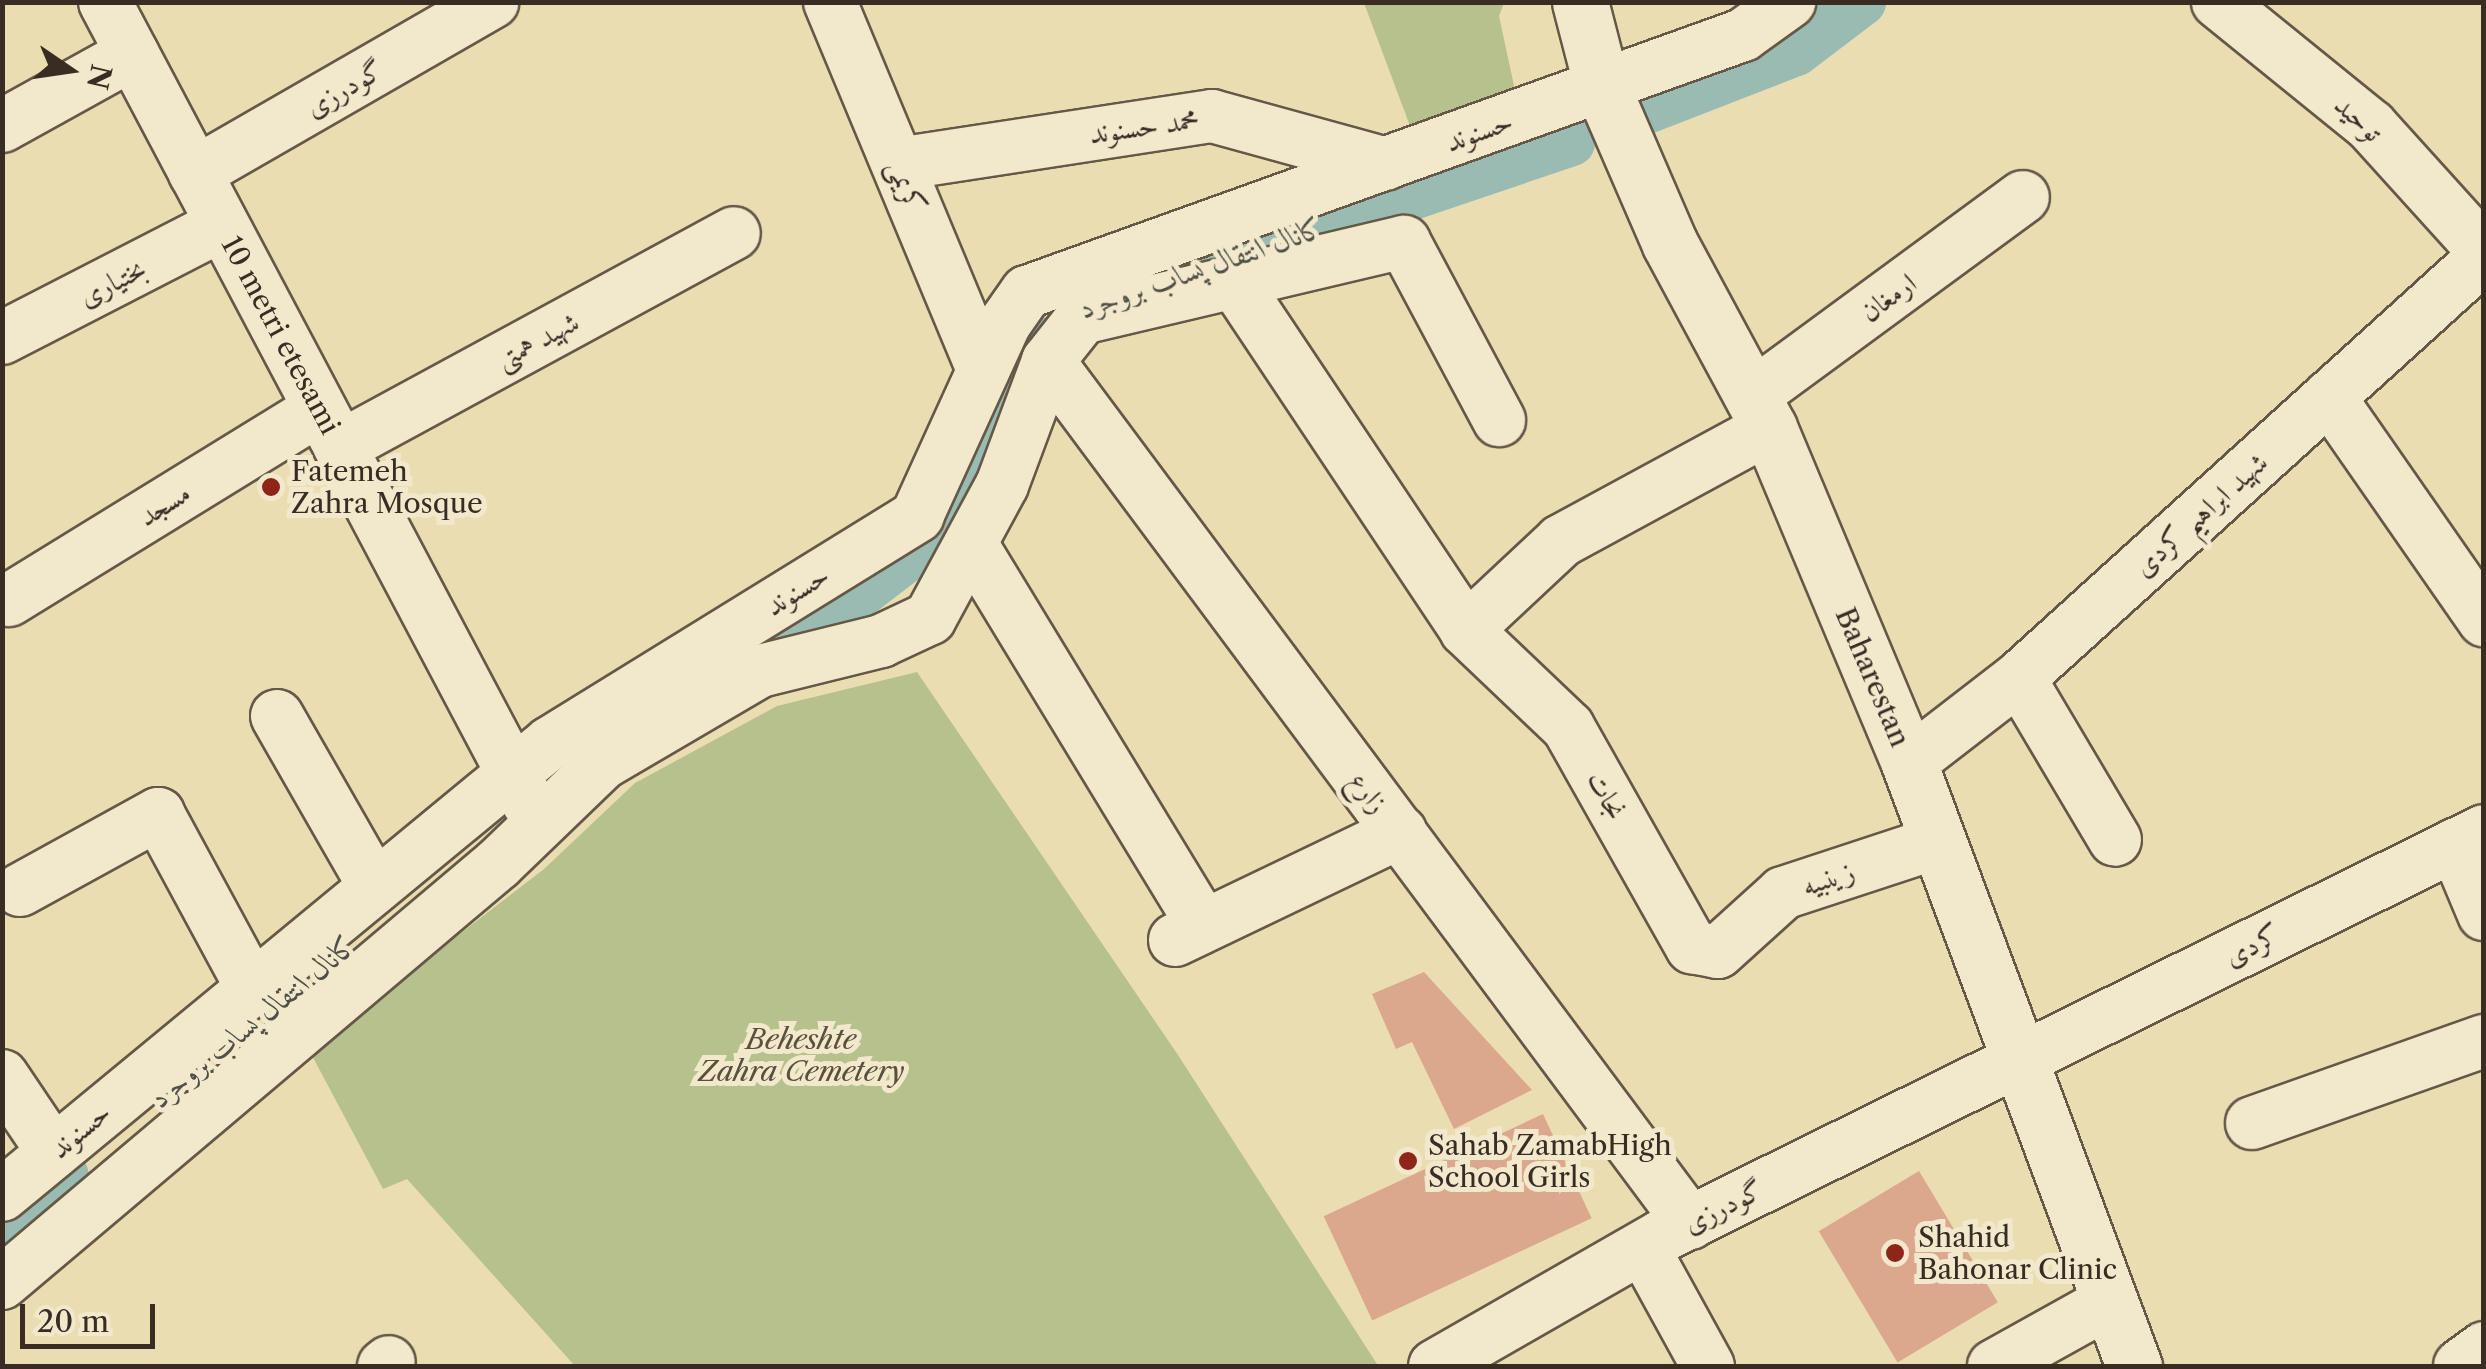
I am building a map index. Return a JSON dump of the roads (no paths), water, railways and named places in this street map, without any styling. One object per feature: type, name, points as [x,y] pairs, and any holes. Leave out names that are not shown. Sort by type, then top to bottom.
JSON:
[{"type":"street","name":"10 metri etesami","points":[[105,2],[539,823]]},
{"type":"street","name":"گودرزی","points":[[195,173],[492,2]]},
{"type":"street","name":"کریمی","points":[[830,2],[984,369]]},
{"type":"street","name":"Baharestan","points":[[1580,2],[1602,86],[1670,244],[1761,412],[1908,763],[2134,1366]]},
{"type":"street","name":"حسنوند","points":[[2,1195],[550,743],[916,516],[984,369],[1027,292],[1743,35],[1789,2]]},
{"type":"street","name":"توحید","points":[[2218,2],[2371,126],[2484,254]]},
{"type":"street","points":[[2,126],[132,54]]},
{"type":"street","name":"محمد حسنوند","points":[[898,164],[1212,116],[1386,164]]},
{"type":"street","name":"ارمغان","points":[[1761,412],[2023,197]]},
{"type":"street","name":"بختیاری","points":[[2,338],[222,226]]},
{"type":"street","name":"شهید همتی","points":[[329,428],[734,234]]},
{"type":"street","points":[[2,1283],[539,823],[603,763],[744,679],[881,641],[930,618],[973,547],[1048,361],[1082,318],[1404,242],[1498,420]]},
{"type":"street","name":"شهید ابراهیم کردی","points":[[1908,763],[2019,678],[2484,254]]},
{"type":"street","name":"نجات","points":[[1235,282],[1466,630],[1568,727],[1692,947],[1718,952],[1730,936]]},
{"type":"street","name":"زارع","points":[[1048,361],[1690,1223]]},
{"type":"street","points":[[2329,396],[2484,620]]},
{"type":"street","points":[[1466,630],[1560,541],[1761,412]]},
{"type":"street","name":"مسجد","points":[[9,600],[329,428]]},
{"type":"street","points":[[973,547],[1188,932],[1400,832]]},
{"type":"street","points":[[2019,678],[2115,840]]},
{"type":"street","points":[[277,716],[376,887]]},
{"type":"street","points":[[20,890],[158,814],[252,988]]},
{"type":"street","points":[[2469,838],[2484,914]]},
{"type":"street","name":"کردی","points":[[2020,1060],[2469,838]]},
{"type":"street","name":"زینبیه","points":[[1730,936],[1783,892],[1938,842]]},
{"type":"street","points":[[2252,1123],[2484,1040]]},
{"type":"street","name":"گودرزی","points":[[1435,1366],[1690,1223],[2020,1060]]},
{"type":"street","points":[[2,1076],[53,1152]]},
{"type":"street","points":[[1643,1248],[1708,1366]]},
{"type":"street","points":[[1994,1366],[2111,1301]]},
{"type":"street","points":[[2461,1366],[2484,1350]]},
{"type":"waterway","name":"کانال انتقال پساب بروجرد","points":[[1647,110],[1796,52],[1862,2]]},
{"type":"waterway","name":"کانال انتقال پساب بروجرد","points":[[1182,274],[1571,142]]},
{"type":"waterway","name":"کانال انتقال پساب بروجرد","points":[[734,665],[825,621],[942,531],[1036,340]]},
{"type":"waterway","name":"کانال انتقال پساب بروجرد","points":[[2,1228],[65,1175]]},
{"type":"place","name":"Fatemeh Zahra Mosque","points":[[271,487]]},
{"type":"place","name":"Sahab ZamabHigh School Girls","points":[[1408,1161]]},
{"type":"place","name":"Shahid Bahonar Clinic","points":[[1895,1253]]},
{"type":"park label","name":"Beheshte Zahra Cemetery","points":[[801,1055]]}]
